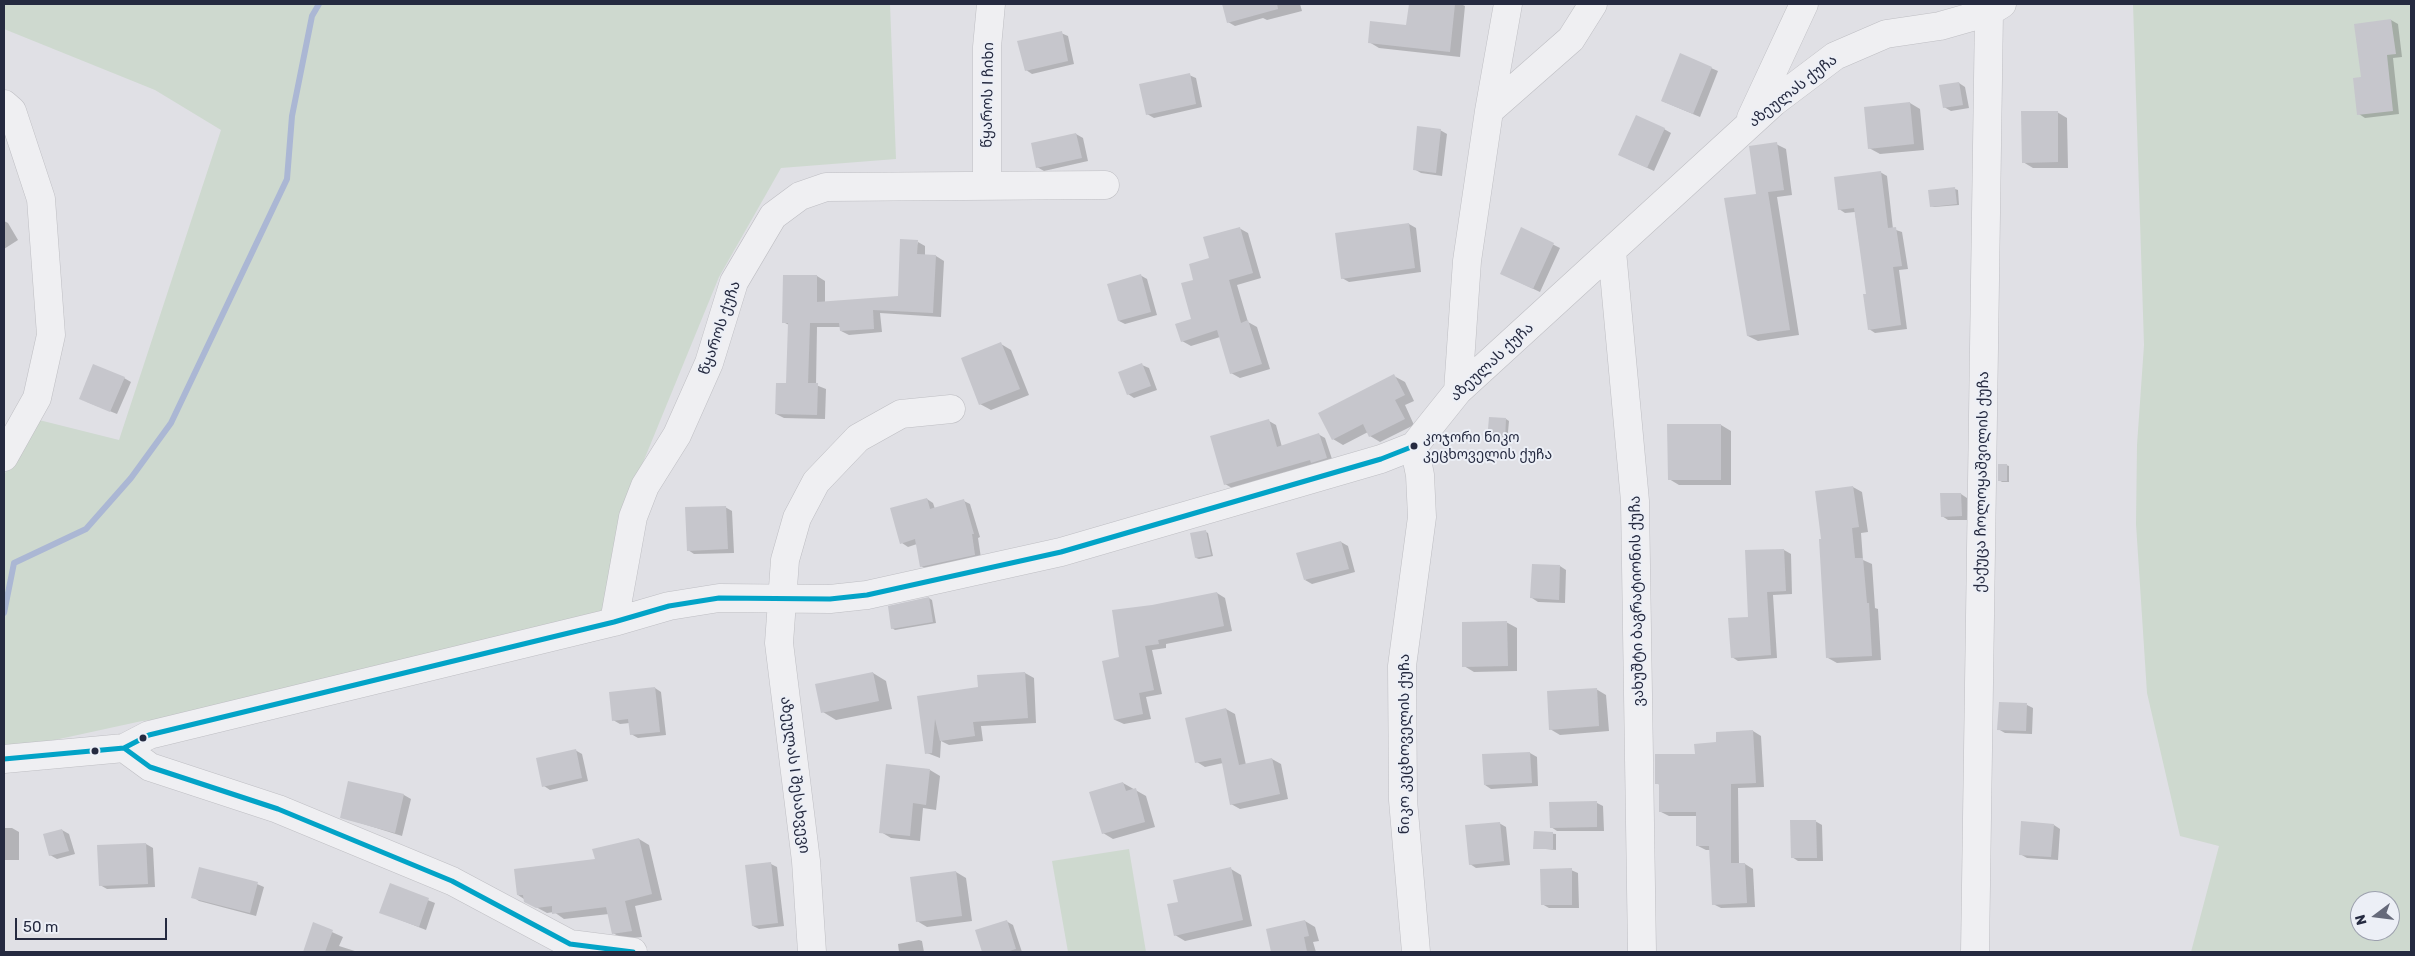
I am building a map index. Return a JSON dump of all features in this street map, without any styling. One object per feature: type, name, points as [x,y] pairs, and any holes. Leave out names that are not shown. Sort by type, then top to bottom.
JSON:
[{"type":"street","name":"წყაროს I ჩიხი","points":[[987,185],[987,47],[991,4]]},
{"type":"street","points":[[1458,391],[1467,261],[1489,111],[1508,4]]},
{"type":"street","points":[[1489,111],[1572,39],[1593,4]]},
{"type":"street","points":[[1748,126],[1804,4]]},
{"type":"street","name":"აზეულას ქუჩა","points":[[124,748],[150,735],[614,622],[669,606],[719,598],[830,599],[867,595],[1062,552],[1381,459],[1414,446],[1458,391],[1774,102],[1835,56],[1886,34],[1940,26],[1995,8]]},
{"type":"street","name":"ქაქუცა ჩოლოყაშვილის ქუჩა","points":[[1975,952],[1995,8]]},
{"type":"street","points":[[4,104],[12,110],[42,199],[51,335],[36,398],[4,457]]},
{"type":"street","name":"წყაროს ქუჩა","points":[[614,622],[633,517],[646,486],[677,434],[709,363],[734,282],[773,216],[800,196],[826,187],[1105,185]]},
{"type":"street","name":"ვახუშტი ბაგრატიონის ქუჩა","points":[[1612,252],[1636,501],[1642,952]]},
{"type":"street","name":"აზეულას I შესახვევი","points":[[812,952],[806,861],[779,643],[785,560],[795,526],[816,482],[858,438],[902,414],[951,409]]},
{"type":"street","name":"ნიკო კეცხოველის ქუჩა","points":[[1414,446],[1420,475],[1422,517],[1402,666],[1404,800],[1416,952]]},
{"type":"street","points":[[4,759],[124,748],[150,767],[278,809],[452,881],[570,948],[633,952]]},
{"type":"shaded area","points":[[4,4],[890,4],[896,159],[781,168],[719,277],[635,482],[604,614],[181,717],[142,721],[4,751],[4,475],[39,420],[119,440],[221,130],[155,90],[4,29]]},
{"type":"shaded area","points":[[2133,4],[2411,4],[2411,952],[2191,952],[2219,846],[2180,836],[2147,693],[2136,524],[2137,445],[2144,345]]},
{"type":"shaded area","points":[[1129,849],[1146,952],[1068,952],[1052,861]]},
{"type":"building","points":[[1222,4],[1277,4],[1278,9],[1227,23]]},
{"type":"building","points":[[1409,4],[1455,4],[1450,52],[1368,43],[1370,21],[1406,25]]},
{"type":"building","points":[[2391,19],[2396,54],[2387,55],[2393,111],[2357,115],[2353,78],[2361,77],[2354,24]]},
{"type":"building","points":[[1062,31],[1068,61],[1025,71],[1017,41]]},
{"type":"building","points":[[1680,53],[1712,67],[1693,114],[1661,101]]},
{"type":"building","points":[[1190,73],[1196,104],[1146,115],[1139,84]]},
{"type":"building","points":[[1959,82],[1963,105],[1943,108],[1939,85]]},
{"type":"building","points":[[1910,102],[1914,144],[1868,149],[1864,107]]},
{"type":"building","points":[[2021,111],[2058,111],[2058,162],[2022,163]]},
{"type":"building","points":[[1636,115],[1665,128],[1647,168],[1618,155]]},
{"type":"building","points":[[1417,126],[1441,129],[1436,173],[1413,170]]},
{"type":"building","points":[[1076,133],[1082,158],[1036,168],[1031,143]]},
{"type":"building","points":[[1777,142],[1784,190],[1768,192],[1790,330],[1747,336],[1724,198],[1756,194],[1749,146]]},
{"type":"building","points":[[1881,171],[1888,228],[1896,227],[1902,266],[1893,267],[1901,325],[1868,330],[1863,294],[1866,294],[1854,208],[1838,210],[1834,177]]},
{"type":"building","points":[[1955,187],[1957,204],[1930,207],[1928,190]]},
{"type":"building","points":[[1409,223],[1415,268],[1341,279],[1335,233]]},
{"type":"building","points":[[1240,227],[1253,273],[1229,280],[1241,323],[1248,320],[1262,364],[1230,374],[1217,330],[1181,342],[1175,324],[1191,319],[1181,283],[1193,280],[1189,264],[1209,258],[1203,237]]},
{"type":"building","points":[[1521,227],[1554,243],[1533,289],[1500,274]]},
{"type":"building","points":[[900,239],[918,240],[917,254],[936,255],[933,313],[873,310],[874,329],[840,331],[839,323],[810,323],[808,383],[818,383],[817,415],[775,414],[776,383],[786,383],[788,323],[782,323],[783,275],[817,275],[817,302],[898,296]]},
{"type":"building","points":[[1141,274],[1151,312],[1118,321],[1107,284]]},
{"type":"building","points":[[1001,342],[1020,389],[979,405],[961,358]]},
{"type":"building","points":[[1142,363],[1151,386],[1127,395],[1118,372]]},
{"type":"building","points":[[93,364],[125,377],[110,412],[79,399]]},
{"type":"building","points":[[1394,374],[1405,395],[1395,400],[1405,419],[1369,437],[1363,424],[1332,440],[1318,413]]},
{"type":"building","points":[[1489,417],[1506,418],[1505,442],[1487,441]]},
{"type":"building","points":[[1269,419],[1277,447],[1319,433],[1327,458],[1311,463],[1310,460],[1224,485],[1210,436]]},
{"type":"building","points":[[1667,424],[1721,424],[1721,480],[1668,480]]},
{"type":"building","points":[[1998,464],[2007,464],[2007,481],[1998,481]]},
{"type":"building","points":[[1853,486],[1859,527],[1852,528],[1855,558],[1863,558],[1867,603],[1869,603],[1872,656],[1826,658],[1819,539],[1821,539],[1815,491]]},
{"type":"building","points":[[1940,493],[1961,493],[1962,516],[1941,517]]},
{"type":"building","points":[[927,498],[930,509],[964,499],[974,534],[972,534],[975,555],[920,567],[915,539],[900,544],[890,508]]},
{"type":"building","points":[[726,506],[728,549],[687,551],[685,507]]},
{"type":"building","points":[[1206,530],[1211,555],[1195,558],[1190,533]]},
{"type":"building","points":[[1341,541],[1349,569],[1304,580],[1296,553]]},
{"type":"building","points":[[1784,549],[1786,591],[1767,592],[1771,655],[1731,658],[1728,618],[1748,617],[1745,550]]},
{"type":"building","points":[[1532,564],[1560,565],[1559,600],[1530,598]]},
{"type":"building","points":[[1217,592],[1224,626],[1158,640],[1159,644],[1145,646],[1154,690],[1139,693],[1143,714],[1114,720],[1102,661],[1119,657],[1112,610],[1152,605]]},
{"type":"building","points":[[929,597],[933,622],[891,629],[888,606]]},
{"type":"building","points":[[1507,621],[1508,666],[1462,667],[1462,622]]},
{"type":"building","points":[[873,672],[879,701],[821,713],[815,684]]},
{"type":"building","points":[[1025,672],[1028,718],[973,722],[975,736],[940,741],[935,719],[932,753],[925,754],[917,696],[978,687],[977,675]]},
{"type":"building","points":[[655,687],[660,732],[630,735],[628,719],[612,721],[609,692]]},
{"type":"building","points":[[1597,688],[1599,726],[1549,730],[1547,691]]},
{"type":"building","points":[[1999,702],[2027,703],[2026,731],[1997,730]]},
{"type":"building","points":[[1226,708],[1239,765],[1272,758],[1280,794],[1230,805],[1221,758],[1195,763],[1185,718]]},
{"type":"building","points":[[1753,730],[1756,783],[1731,784],[1731,863],[1745,863],[1747,903],[1712,905],[1709,846],[1696,846],[1696,812],[1659,812],[1659,784],[1655,784],[1655,754],[1695,754],[1694,744],[1716,742],[1716,732]]},
{"type":"building","points":[[576,749],[582,778],[542,787],[536,758]]},
{"type":"building","points":[[1530,752],[1532,783],[1484,785],[1482,754]]},
{"type":"building","points":[[886,764],[930,769],[926,805],[913,803],[910,836],[879,833]]},
{"type":"building","points":[[348,781],[404,794],[395,833],[340,818]]},
{"type":"building","points":[[1123,782],[1126,791],[1136,788],[1145,822],[1102,834],[1089,792]]},
{"type":"building","points":[[1597,801],[1597,827],[1550,828],[1549,802]]},
{"type":"building","points":[[1790,820],[1816,820],[1817,858],[1791,858]]},
{"type":"building","points":[[2021,821],[2054,824],[2051,857],[2019,855]]},
{"type":"building","points":[[1500,822],[1504,861],[1469,865],[1465,825]]},
{"type":"building","points":[[62,829],[69,851],[49,856],[43,834]]},
{"type":"building","points":[[1534,831],[1553,832],[1553,849],[1533,849]]},
{"type":"building","points":[[639,838],[652,894],[625,901],[632,931],[612,934],[606,907],[552,914],[552,906],[536,908],[524,902],[523,895],[517,895],[514,869],[595,859],[592,849]]},
{"type":"building","points":[[146,843],[148,884],[99,886],[97,845]]},
{"type":"building","points":[[771,862],[778,923],[752,926],[745,865]]},
{"type":"building","points":[[199,867],[258,882],[250,913],[191,898]]},
{"type":"building","points":[[1231,867],[1243,920],[1174,936],[1167,904],[1178,902],[1173,880]]},
{"type":"building","points":[[1572,868],[1572,905],[1541,905],[1540,869]]},
{"type":"building","points":[[956,871],[962,916],[916,922],[910,877]]},
{"type":"building","points":[[390,883],[429,898],[419,927],[379,913]]},
{"type":"building","points":[[1007,920],[1016,949],[1006,952],[982,952],[975,930]]},
{"type":"building","points":[[1305,920],[1309,936],[1304,937],[1307,952],[1271,952],[1266,929]]},
{"type":"building","points":[[313,922],[333,930],[325,952],[303,952]]},
{"type":"waterway","points":[[4,613],[14,563],[86,529],[131,478],[171,423],[287,179],[292,116],[312,16],[319,4]]},
{"type":"transit line","points":[[124,748],[149,735],[614,622],[669,606],[719,598],[830,599],[867,595],[1061,552],[1381,459],[1414,446]]},
{"type":"transit line","points":[[4,759],[124,748],[150,767],[278,809],[452,881],[570,944],[633,952]]},
{"type":"place","name":"კოჯორი ნიკო კეცხოველის ქუჩა","points":[[1414,446]]}]
